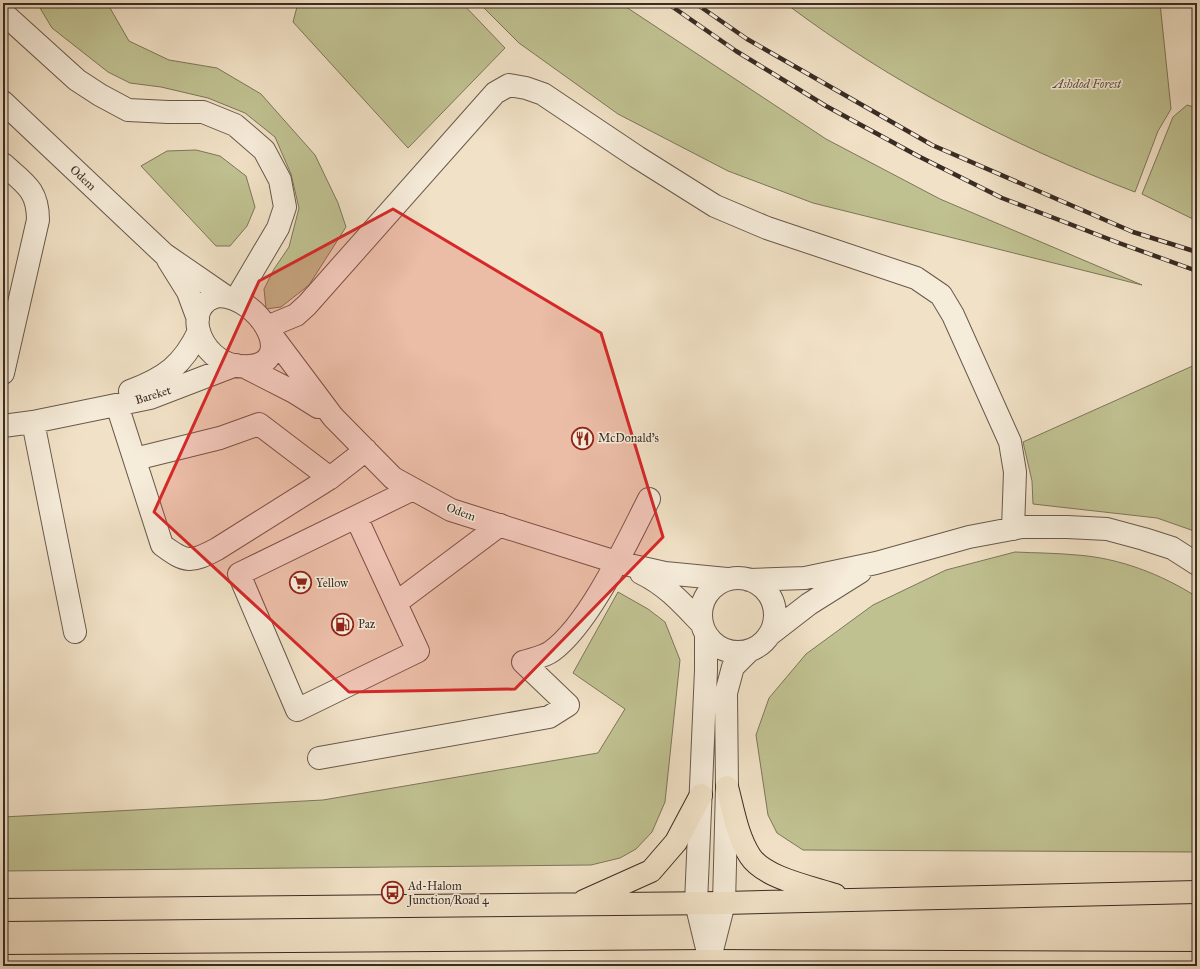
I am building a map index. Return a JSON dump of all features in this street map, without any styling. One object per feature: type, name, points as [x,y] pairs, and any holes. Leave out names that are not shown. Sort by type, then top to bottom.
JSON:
[{"type":"highway","points":[[727,787],[740,835],[750,857],[766,870],[787,880],[852,900]]},
{"type":"highway","points":[[577,904],[651,870],[676,842],[701,795]]},
{"type":"highway","points":[[3,910],[724,903],[1197,892]]},
{"type":"highway","points":[[3,966],[710,961],[1197,963]]},
{"type":"street","points":[[3,13],[77,80],[100,95],[128,110],[203,112],[235,124],[264,150],[280,180],[285,207],[278,228],[230,298]]},
{"type":"street","points":[[269,330],[296,314],[307,305],[494,93],[509,85],[526,88],[543,94],[637,157],[715,206],[767,228],[916,278],[941,296],[953,315],[1010,442],[1015,472],[1013,529]]},
{"type":"street","name":"Odem","points":[[3,102],[164,254],[230,298]]},
{"type":"street","points":[[3,164],[31,190],[38,204],[38,220],[3,373]]},
{"type":"street","name":"Odem","points":[[164,254],[188,292],[199,325]]},
{"type":"street","points":[[213,297],[230,298],[253,310],[269,330],[272,344],[268,357],[255,365],[240,366],[222,360],[211,353],[201,338],[199,325],[201,308],[213,297]]},
{"type":"street","name":"Bareket","points":[[68,415],[126,393],[160,378],[174,368],[185,356],[199,325]]},
{"type":"street","name":"Odem","points":[[269,330],[333,417],[393,478],[451,510],[616,562],[665,573],[727,579]]},
{"type":"street","name":"Odem","points":[[240,366],[294,392],[333,417]]},
{"type":"street","name":"Bareket","points":[[3,426],[33,422],[117,405],[170,391],[240,366]]},
{"type":"street","points":[[117,405],[162,544],[175,554],[185,559],[199,559],[330,478],[366,450]]},
{"type":"street","points":[[33,422],[75,632]]},
{"type":"street","points":[[135,459],[220,438],[258,424],[330,478]]},
{"type":"street","points":[[356,517],[418,651],[297,710],[239,574],[413,489]]},
{"type":"street","points":[[319,758],[549,717],[568,705],[523,662],[551,652],[570,633],[616,562],[649,499]]},
{"type":"street","points":[[396,603],[500,525]]},
{"type":"street","points":[[710,961],[696,903],[706,670],[702,606],[709,592],[717,584],[727,579],[738,578],[749,580],[805,578],[876,563],[970,537],[1013,529],[1067,527],[1107,529],[1172,548],[1197,564]]},
{"type":"street","name":"Odem","points":[[616,562],[656,580],[673,593],[704,629]]},
{"type":"street","points":[[769,635],[840,583],[876,563]]},
{"type":"street","points":[[710,961],[724,903],[727,787],[726,693],[732,667],[749,651],[764,642],[774,625],[775,614],[773,603],[767,593],[759,585],[749,580]]},
{"type":"street","points":[[704,629],[712,642],[725,650],[739,653],[749,651]]},
{"type":"highlighted area","points":[[393,209],[601,333],[663,537],[515,689],[349,692],[154,512],[259,281]]},
{"type":"green space","points":[[37,3],[110,3],[110,8],[129,41],[169,60],[217,68],[261,94],[315,155],[338,203],[346,227],[309,285],[281,307],[266,309],[264,289],[274,269],[289,247],[299,208],[291,174],[275,137],[245,113],[208,98],[161,87],[130,83],[108,72],[52,28]]},
{"type":"green space","points":[[298,3],[462,3],[505,48],[408,148],[293,22]]},
{"type":"green space","points":[[479,3],[620,3],[826,139],[940,199],[1142,285],[813,203],[728,171],[618,114],[519,43]]},
{"type":"green space","name":"Ashdod Forest","points":[[785,3],[1160,3],[1171,109],[1158,131],[1135,192],[1043,154],[953,110],[867,60]]},
{"type":"green space","points":[[1187,105],[1197,108],[1197,221],[1142,194],[1173,117]]},
{"type":"green space","points":[[196,150],[220,156],[246,176],[255,207],[247,226],[230,246],[216,246],[141,166],[167,151]]},
{"type":"green space","points":[[1197,364],[1197,532],[1157,518],[1033,504],[1032,481],[1023,442]]},
{"type":"green space","points":[[1015,552],[1069,554],[1108,560],[1139,568],[1154,574],[1197,597],[1197,852],[803,850],[777,833],[768,815],[756,735],[769,698],[806,654],[873,605],[946,570]]},
{"type":"green space","points":[[618,592],[648,609],[665,622],[680,660],[665,802],[652,832],[636,849],[620,858],[591,865],[3,871],[3,817],[323,800],[598,753],[625,709],[573,673]]},
{"type":"railway","points":[[667,3],[736,51],[826,106],[918,156],[1002,198],[1197,271]]},
{"type":"railway","points":[[695,3],[747,39],[932,145],[1133,232],[1197,252]]},
{"type":"place","name":"McDonald's","points":[[582,438]]},
{"type":"place","name":"Yellow","points":[[301,583]]},
{"type":"place","name":"Paz","points":[[343,624]]},
{"type":"place","name":"Ad-Halom Junction/Road 4","points":[[393,893]]}]
